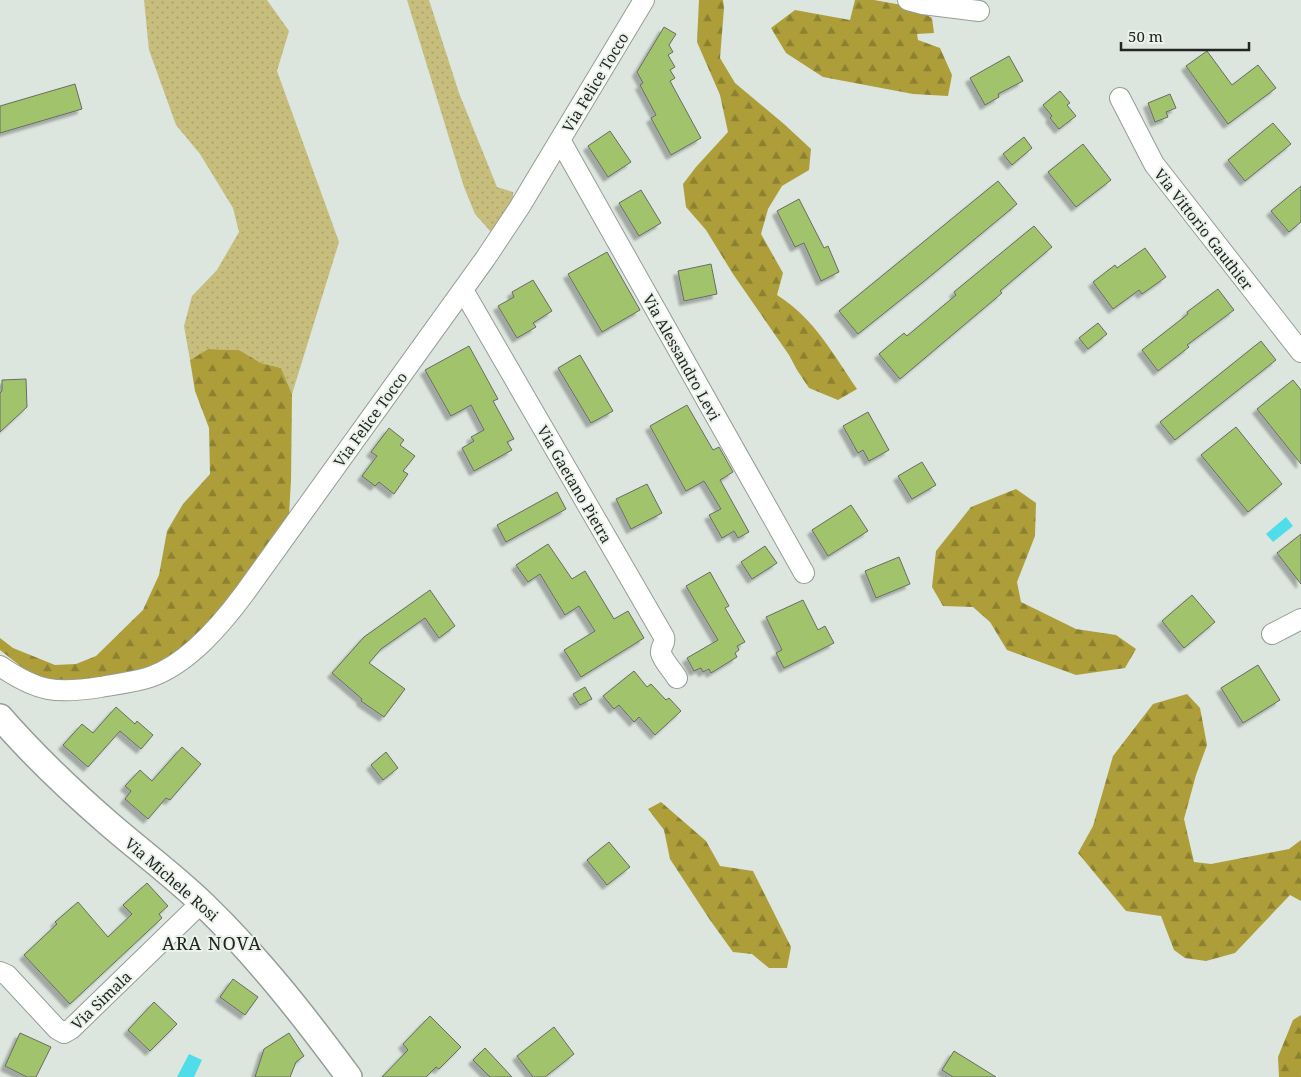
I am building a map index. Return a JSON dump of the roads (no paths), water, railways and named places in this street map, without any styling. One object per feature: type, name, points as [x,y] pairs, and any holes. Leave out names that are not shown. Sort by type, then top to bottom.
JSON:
[{"type":"street","name":"Via Felice Tocco","points":[[0,666],[32,686],[48,689],[74,690],[151,677],[163,672],[184,657],[217,627],[240,600],[463,290],[519,208],[644,0]]},
{"type":"street","points":[[908,0],[923,4],[979,11]]},
{"type":"street","name":"Via Vittorio Gauthier","points":[[1120,98],[1154,164],[1301,352]]},
{"type":"street","name":"Via Alessandro Levi","points":[[560,140],[804,574]]},
{"type":"street","name":"Via Gaetano Pietra","points":[[463,290],[664,637],[665,642],[661,650],[662,654],[677,678]]},
{"type":"street","points":[[1272,634],[1301,619]]},
{"type":"street","name":"Via Michele Rosi","points":[[0,717],[23,744],[107,822],[201,902],[245,946],[308,1020],[349,1077]]},
{"type":"street","name":"Via Simala","points":[[0,972],[7,976],[57,1030],[64,1033],[71,1029],[201,902]]},
{"type":"water","points":[[1286,517],[1293,526],[1273,542],[1266,534]]},
{"type":"water","points":[[189,1054],[202,1060],[194,1077],[177,1077]]},
{"type":"district","name":"ARA NOVA","points":[[212,943]]}]
